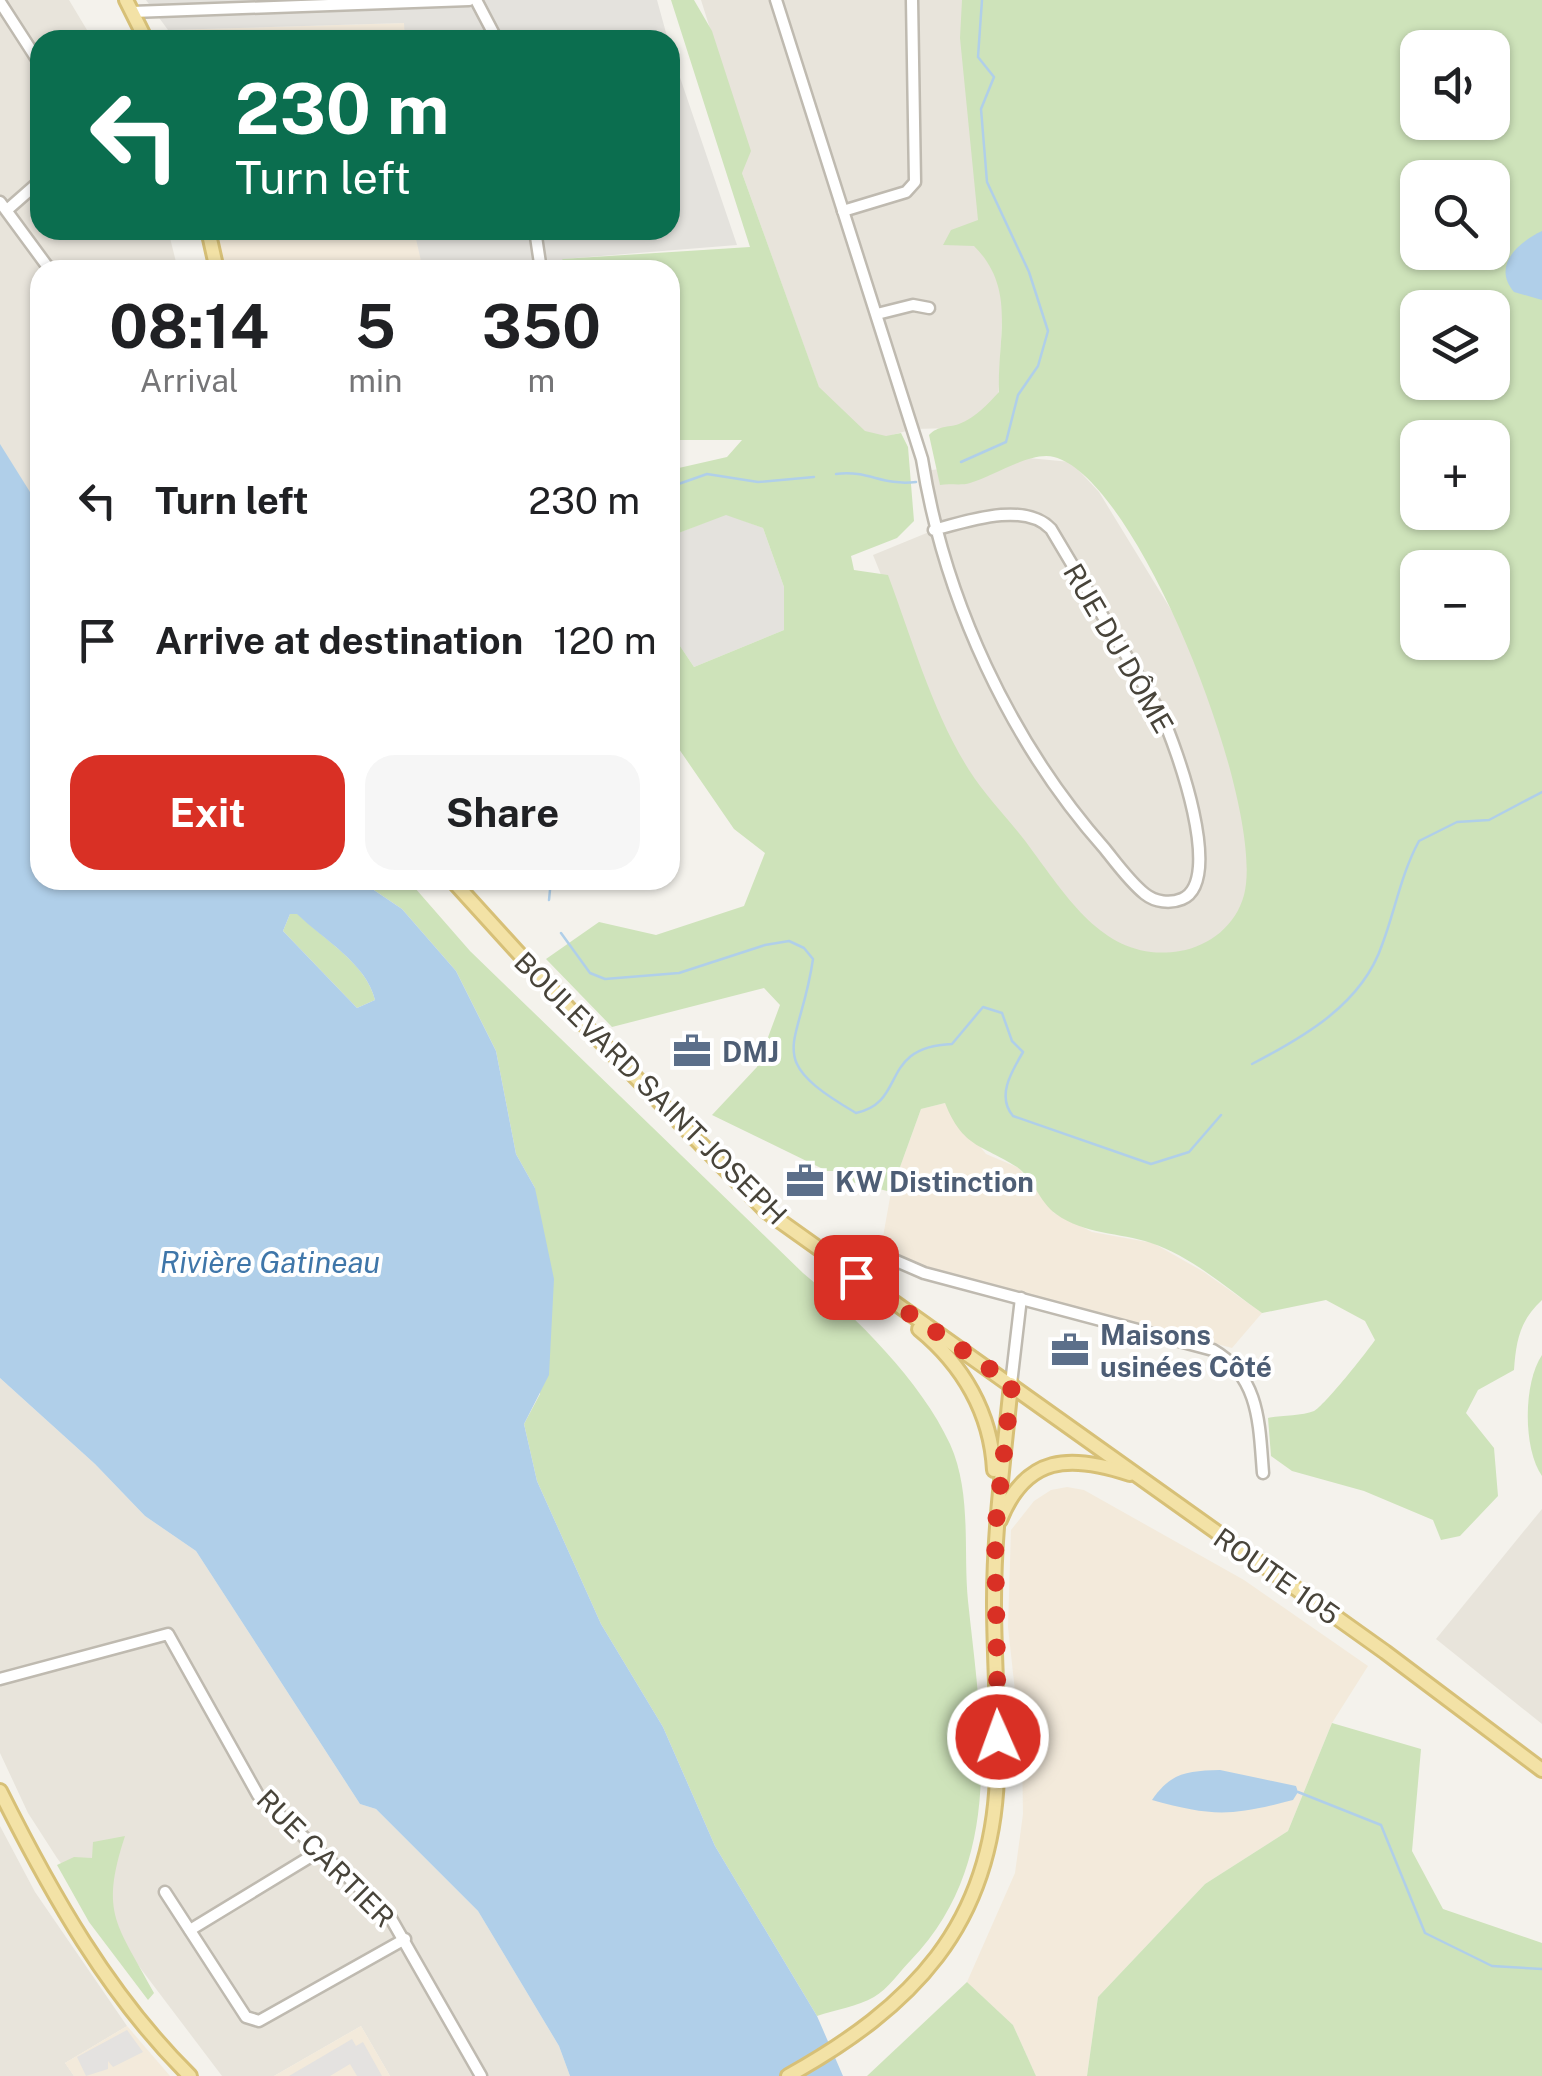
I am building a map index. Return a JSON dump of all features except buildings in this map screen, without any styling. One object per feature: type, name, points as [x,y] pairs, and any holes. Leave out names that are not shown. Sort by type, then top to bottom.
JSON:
[{"type":"main road","points":[[129,6],[141,30]]},
{"type":"main road","name":"BOULEVARD SAINT-JOSEPH","points":[[461,890],[734,1181],[826,1257],[1012,1384]]},
{"type":"main road","points":[[788,2076],[846,2044],[892,2009],[936,1957],[967,1907],[988,1852],[997,1776],[993,1450],[976,1397],[923,1332],[826,1257]]},
{"type":"main road","points":[[995,1531],[1012,1384]]},
{"type":"main road","name":"ROUTE 105","points":[[1012,1384],[1542,1770]]},
{"type":"main road","points":[[995,1531],[1016,1488],[1027,1477],[1057,1463],[1084,1461],[1142,1478]]},
{"type":"main road","points":[[0,1791],[48,1886],[92,1954],[190,2076]]},
{"type":"street","points":[[129,6],[472,0],[491,30]]},
{"type":"street","name":"RUE DU DÔME","points":[[776,0],[922,459],[934,530],[1001,694],[1074,811],[1148,897],[1166,902],[1184,898],[1196,885],[1201,860],[1174,746],[1161,714],[1051,529],[1039,518],[1022,515],[934,530]]},
{"type":"street","points":[[844,211],[906,192],[915,182],[912,0]]},
{"type":"street","points":[[0,2],[30,48]]},
{"type":"street","points":[[30,187],[4,206],[43,260]]},
{"type":"street","points":[[877,314],[913,305],[929,308]]},
{"type":"street","points":[[871,1250],[893,1263],[1192,1343],[1230,1359],[1252,1390],[1263,1473]]},
{"type":"street","points":[[1012,1384],[1021,1298]]},
{"type":"street","name":"RUE CARTIER","points":[[0,1679],[168,1634],[258,1796],[390,1915],[481,2076]]},
{"type":"street","points":[[190,1930],[318,1852]]},
{"type":"street","points":[[165,1892],[246,2017],[259,2021],[405,1938]]},
{"type":"shaded area","points":[[0,0],[69,0],[87,30],[30,30],[30,240],[170,240],[176,260],[30,260],[30,493],[0,446]]},
{"type":"shaded area","points":[[146,0],[657,0],[665,30],[404,30],[404,23],[168,30]]},
{"type":"shaded area","points":[[701,0],[964,0],[993,265],[1003,299],[997,427],[913,429],[858,445],[828,413],[742,173],[725,76]]},
{"type":"shaded area","points":[[405,23],[405,30],[168,30]]},
{"type":"shaded area","points":[[680,77],[737,245],[564,260],[421,260],[416,240],[680,240]]},
{"type":"shaded area","points":[[210,240],[417,240],[421,260],[215,260]]},
{"type":"shaded area","points":[[1028,458],[1071,462],[1099,492],[1192,644],[1242,802],[1250,857],[1246,898],[1226,934],[1192,953],[1163,958],[1119,951],[1087,927],[958,765],[873,555],[934,530],[924,471]]},
{"type":"shaded area","points":[[726,514],[763,528],[784,587],[784,630],[694,667],[680,646],[680,532]]},
{"type":"shaded area","points":[[945,1103],[986,1154],[1019,1168],[1054,1213],[1092,1232],[1153,1243],[1204,1272],[1262,1313],[1232,1348],[918,1265],[881,1248],[891,1192],[921,1109]]},
{"type":"shaded area","points":[[0,1378],[95,1464],[145,1516],[196,1551],[360,1804],[376,1809],[478,1911],[559,2046],[570,2076],[390,2076],[361,2026],[274,2076],[222,2076],[57,1858],[28,1813],[0,1753]]},
{"type":"shaded area","points":[[1051,1490],[1084,1490],[1244,1580],[1368,1666],[1332,1723],[1288,1831],[1205,1884],[1098,1997],[1087,2076],[1036,2076],[1013,2025],[967,1982],[1015,1873],[1023,1814],[1022,1755],[1008,1627],[1011,1530],[1034,1501]]},
{"type":"shaded area","points":[[1542,1509],[1542,1724],[1436,1639]]},
{"type":"shaded area","points":[[0,1826],[35,1892],[127,2026],[65,2063],[74,2076],[0,2076]]},
{"type":"shaded area","points":[[127,2026],[170,2076],[74,2076],[65,2063]]},
{"type":"shaded area","points":[[361,2026],[390,2076],[274,2076]]},
{"type":"shaded area","points":[[127,2030],[143,2052],[113,2067],[108,2061],[108,2069],[86,2076],[77,2057]]},
{"type":"shaded area","points":[[352,2039],[356,2046],[363,2042],[382,2076],[357,2076],[350,2064],[330,2076],[289,2076]]},
{"type":"green space","points":[[671,0],[694,0],[712,31],[751,151],[742,173],[819,387],[865,431],[886,436],[901,433],[908,447],[914,521],[897,538],[851,556],[854,570],[888,575],[956,747],[984,792],[1062,891],[1112,938],[1132,948],[1180,951],[1211,939],[1235,916],[1244,895],[1246,852],[1236,793],[1216,724],[1190,652],[1158,582],[1123,522],[1088,478],[1054,457],[1023,461],[966,484],[940,485],[929,435],[971,418],[999,392],[1002,314],[996,279],[974,246],[943,245],[951,230],[978,220],[960,38],[962,0],[1542,0],[1542,1300],[1520,1332],[1514,1370],[1478,1390],[1466,1413],[1494,1448],[1498,1496],[1460,1536],[1441,1540],[1433,1520],[1364,1491],[1292,1471],[1271,1456],[1268,1418],[1309,1413],[1319,1407],[1375,1340],[1365,1321],[1326,1300],[1262,1313],[1209,1274],[1166,1249],[1067,1221],[1050,1209],[1017,1167],[966,1137],[945,1103],[921,1109],[891,1192],[844,1180],[838,1171],[827,1171],[712,1115],[757,1067],[780,1005],[764,988],[612,1027],[546,959],[599,922],[656,935],[744,906],[765,853],[734,829],[680,751],[680,646],[694,667],[784,630],[784,587],[763,528],[726,515],[680,532],[680,468],[727,457],[742,440],[680,440],[680,260],[563,260],[750,247]]},
{"type":"green space","points":[[374,890],[417,890],[470,951],[865,1330],[905,1374],[950,1444],[964,1501],[968,1601],[978,1695],[980,1790],[975,1835],[962,1879],[942,1921],[889,1985],[868,2000],[817,2016],[715,1846],[663,1727],[601,1624],[537,1481],[524,1424],[540,1394],[535,1188],[516,1154],[496,1051],[456,971],[402,909]]},
{"type":"green space","points":[[297,913],[353,963],[375,1000],[357,1008],[283,931],[290,914]]},
{"type":"green space","points":[[1542,1355],[1542,1476],[1531,1450],[1528,1416],[1531,1382]]},
{"type":"green space","points":[[1332,1723],[1421,1749],[1412,1851],[1443,1909],[1542,1943],[1542,2076],[1087,2076],[1098,1997],[1205,1884],[1288,1831]]},
{"type":"green space","points":[[125,1836],[117,1863],[113,1902],[122,1934],[154,1993],[148,2000],[89,1922],[57,1865],[74,1857],[92,1858],[93,1842]]},
{"type":"green space","points":[[967,1982],[1013,2025],[1036,2076],[867,2076]]},
{"type":"water","points":[[1542,231],[1542,300],[1514,292],[1508,282],[1510,256]]},
{"type":"water","name":"Rivière Gatineau","points":[[0,444],[30,492],[30,890],[374,890],[402,909],[456,971],[496,1051],[516,1154],[535,1188],[554,1279],[549,1375],[524,1424],[537,1481],[601,1624],[663,1727],[715,1846],[817,2016],[843,2076],[570,2076],[559,2046],[478,1911],[376,1809],[360,1804],[196,1551],[145,1516],[95,1464],[0,1378]],"holes":[[[290,914],[297,914],[363,975],[375,1000],[357,1008],[283,931]]]},
{"type":"water","points":[[1220,1770],[1296,1786],[1298,1792],[1293,1800],[1222,1812],[1152,1800],[1173,1778]]},
{"type":"waterway","points":[[961,462],[1006,442],[1018,395],[1038,366],[1048,331],[1029,272],[987,182],[981,109],[994,77],[978,57],[982,0]]},
{"type":"waterway","points":[[680,483],[707,474],[758,482],[814,477]]},
{"type":"waterway","points":[[836,474],[916,482]]},
{"type":"waterway","points":[[1252,1064],[1311,1030],[1361,985],[1382,945],[1419,841],[1457,822],[1489,820],[1542,792]]},
{"type":"waterway","points":[[549,900],[550,890]]},
{"type":"waterway","points":[[561,933],[590,973],[605,979],[679,973],[789,941],[804,948],[813,959],[796,1033],[797,1064],[826,1094],[856,1113],[883,1098],[913,1054],[952,1044],[983,1007],[1002,1013],[1012,1041],[1023,1052],[1006,1092],[1013,1116],[1151,1164],[1189,1152],[1221,1115]]},
{"type":"waterway","points":[[1298,1792],[1381,1825],[1425,1933],[1492,1966],[1542,1969]]},
{"type":"place","name":"DMJ","points":[[692,1051]]},
{"type":"place","name":"KW Distinction","points":[[805,1181]]},
{"type":"place","name":"Maisons usinées Côté","points":[[1070,1350]]},
{"type":"route","points":[[856,1277],[1012,1384],[995,1531],[998,1737]]}]
